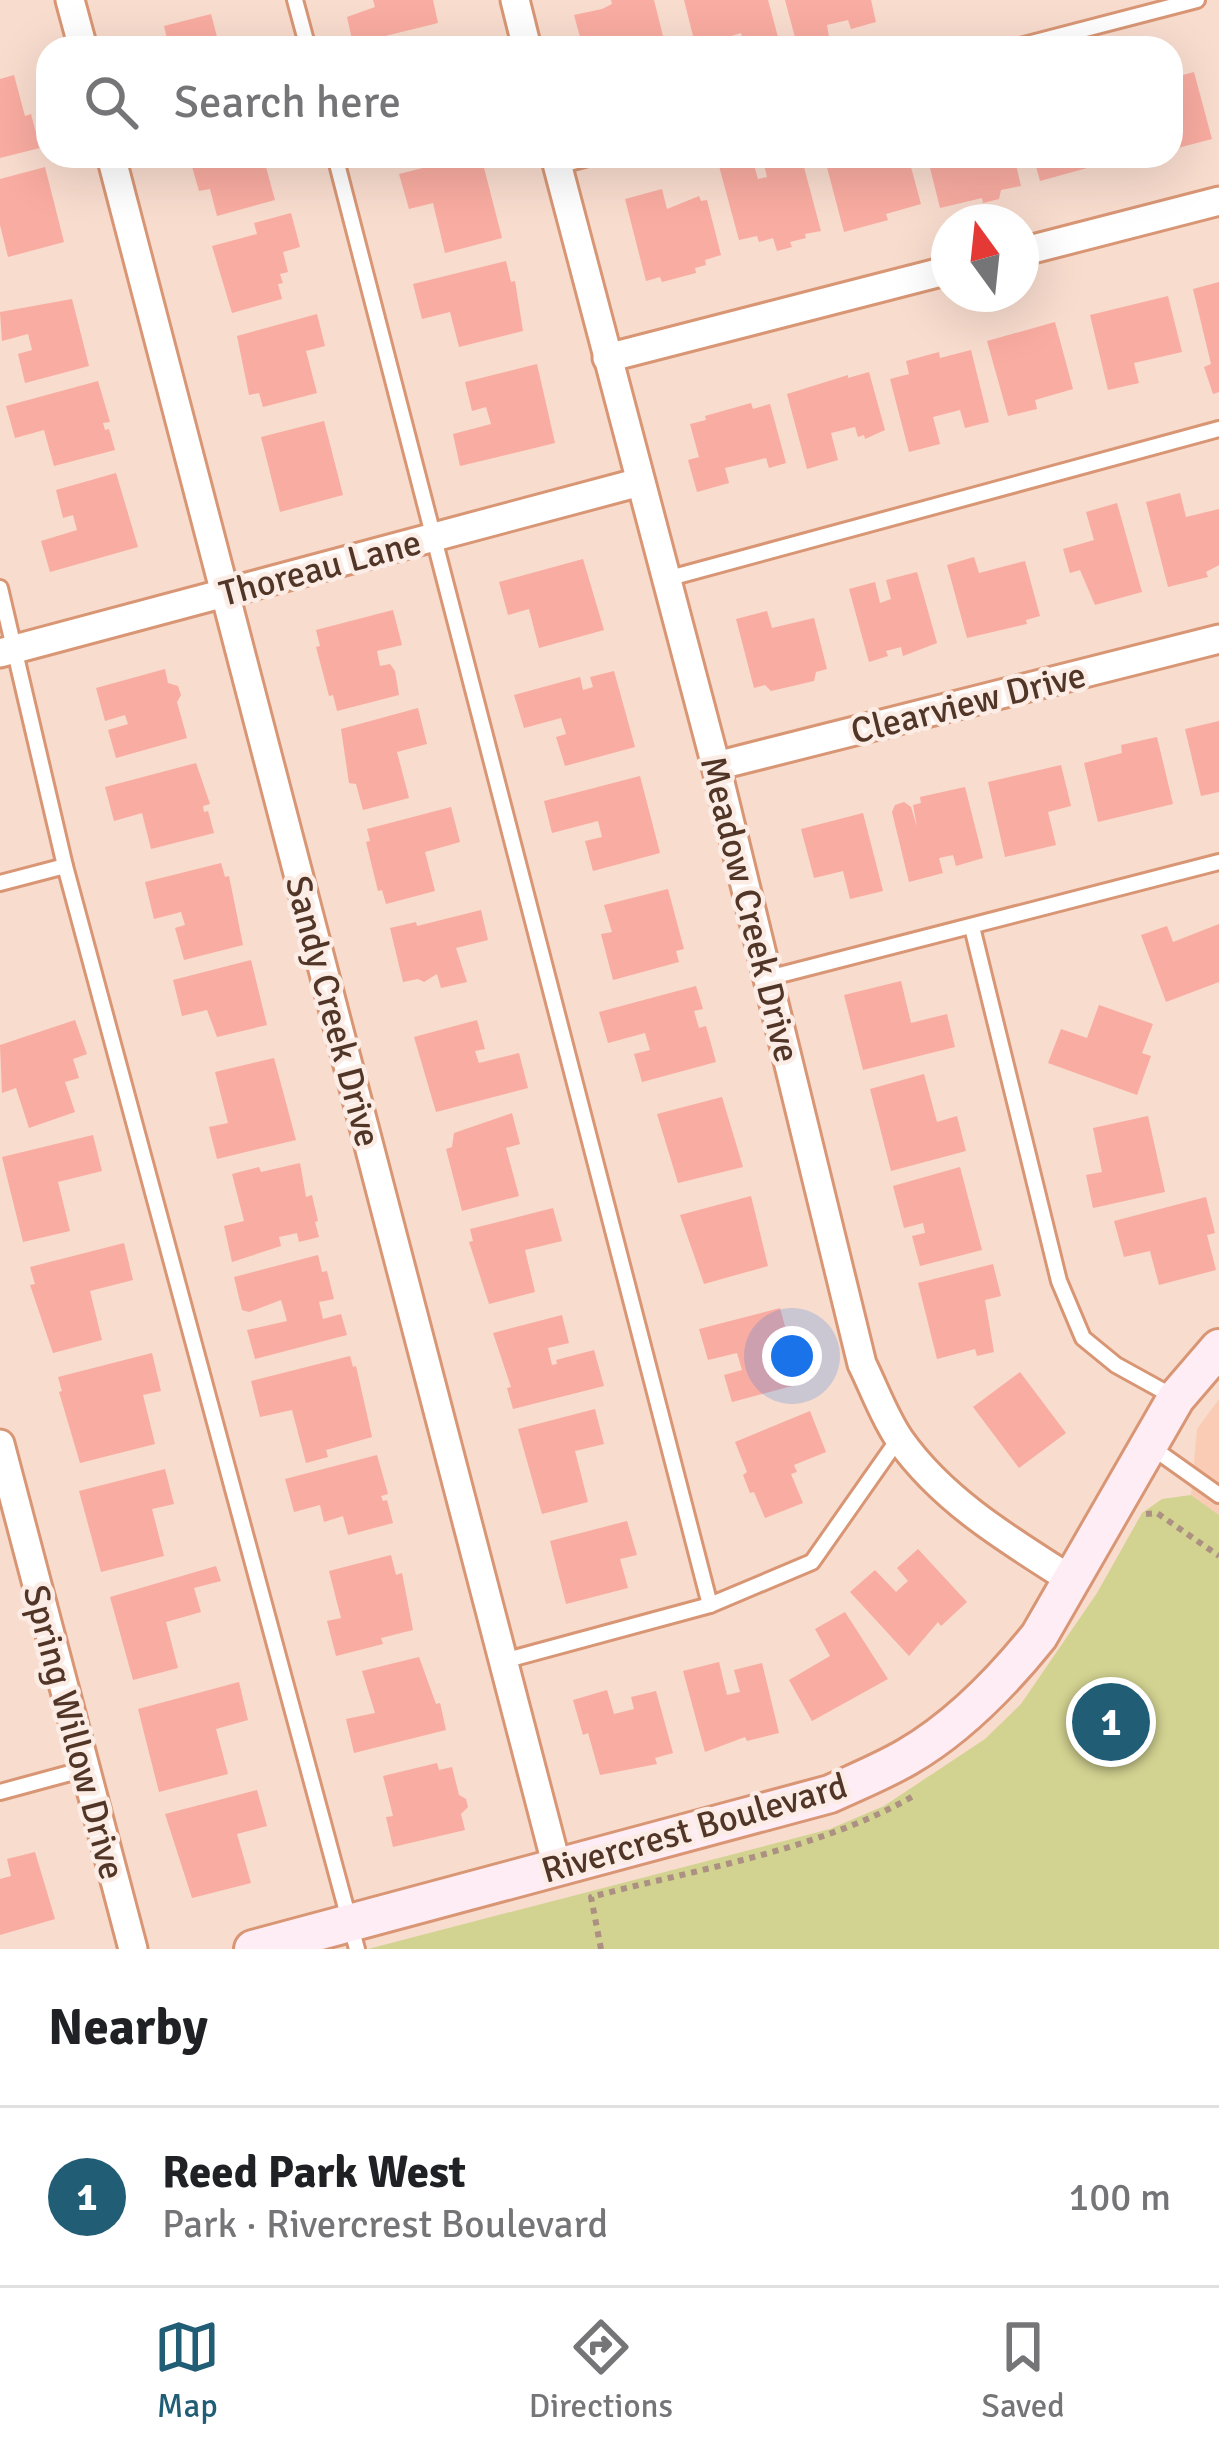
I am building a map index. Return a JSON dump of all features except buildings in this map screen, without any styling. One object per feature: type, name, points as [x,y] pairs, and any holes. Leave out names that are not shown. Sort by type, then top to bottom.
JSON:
[{"type":"street","points":[[70,0],[80,36]]},
{"type":"street","points":[[515,0],[524,36]]},
{"type":"street","name":"Sandy Creek Drive","points":[[114,168],[557,1867]]},
{"type":"street","name":"Meadow Creek Drive","points":[[558,168],[716,766],[862,1364],[898,1438],[938,1483],[981,1521],[1072,1581]]},
{"type":"street","points":[[1039,247],[1219,201]]},
{"type":"street","points":[[607,358],[931,275]]},
{"type":"street","name":"Thoreau Lane","points":[[8,651],[640,482]]},
{"type":"street","name":"Clearview Drive","points":[[716,766],[1219,639]]},
{"type":"street","name":"Rivercrest Boulevard","points":[[253,1949],[354,1936],[557,1867],[830,1794],[908,1757],[964,1716],[1039,1636],[1176,1398],[1219,1348]]},
{"type":"street","name":"Spring Willow Drive","points":[[0,1444],[13,1551],[85,1769],[133,1949]]},
{"type":"lane","points":[[295,0],[305,36]]},
{"type":"lane","points":[[1058,36],[1197,0]]},
{"type":"lane","points":[[338,168],[710,1604]]},
{"type":"lane","points":[[666,580],[1219,429]]},
{"type":"lane","points":[[0,588],[8,651],[354,1936]]},
{"type":"lane","points":[[767,978],[1219,862]]},
{"type":"lane","points":[[0,883],[65,866]]},
{"type":"lane","points":[[973,927],[1058,1280],[1082,1338],[1116,1365],[1176,1398]]},
{"type":"lane","points":[[503,1660],[710,1604],[812,1562],[898,1438]]},
{"type":"lane","points":[[1148,1445],[1219,1495]]},
{"type":"lane","points":[[0,1792],[85,1769]]},
{"type":"shaded area","points":[[1219,1399],[1219,1515],[1191,1495],[1197,1429]]},
{"type":"green space","points":[[1191,1495],[1219,1515],[1219,1949],[368,1949],[830,1829],[884,1806],[985,1739],[1021,1704],[1097,1593],[1142,1513],[1162,1499]]},
{"type":"place","name":"Reed Park West","points":[[1111,1722]]}]
